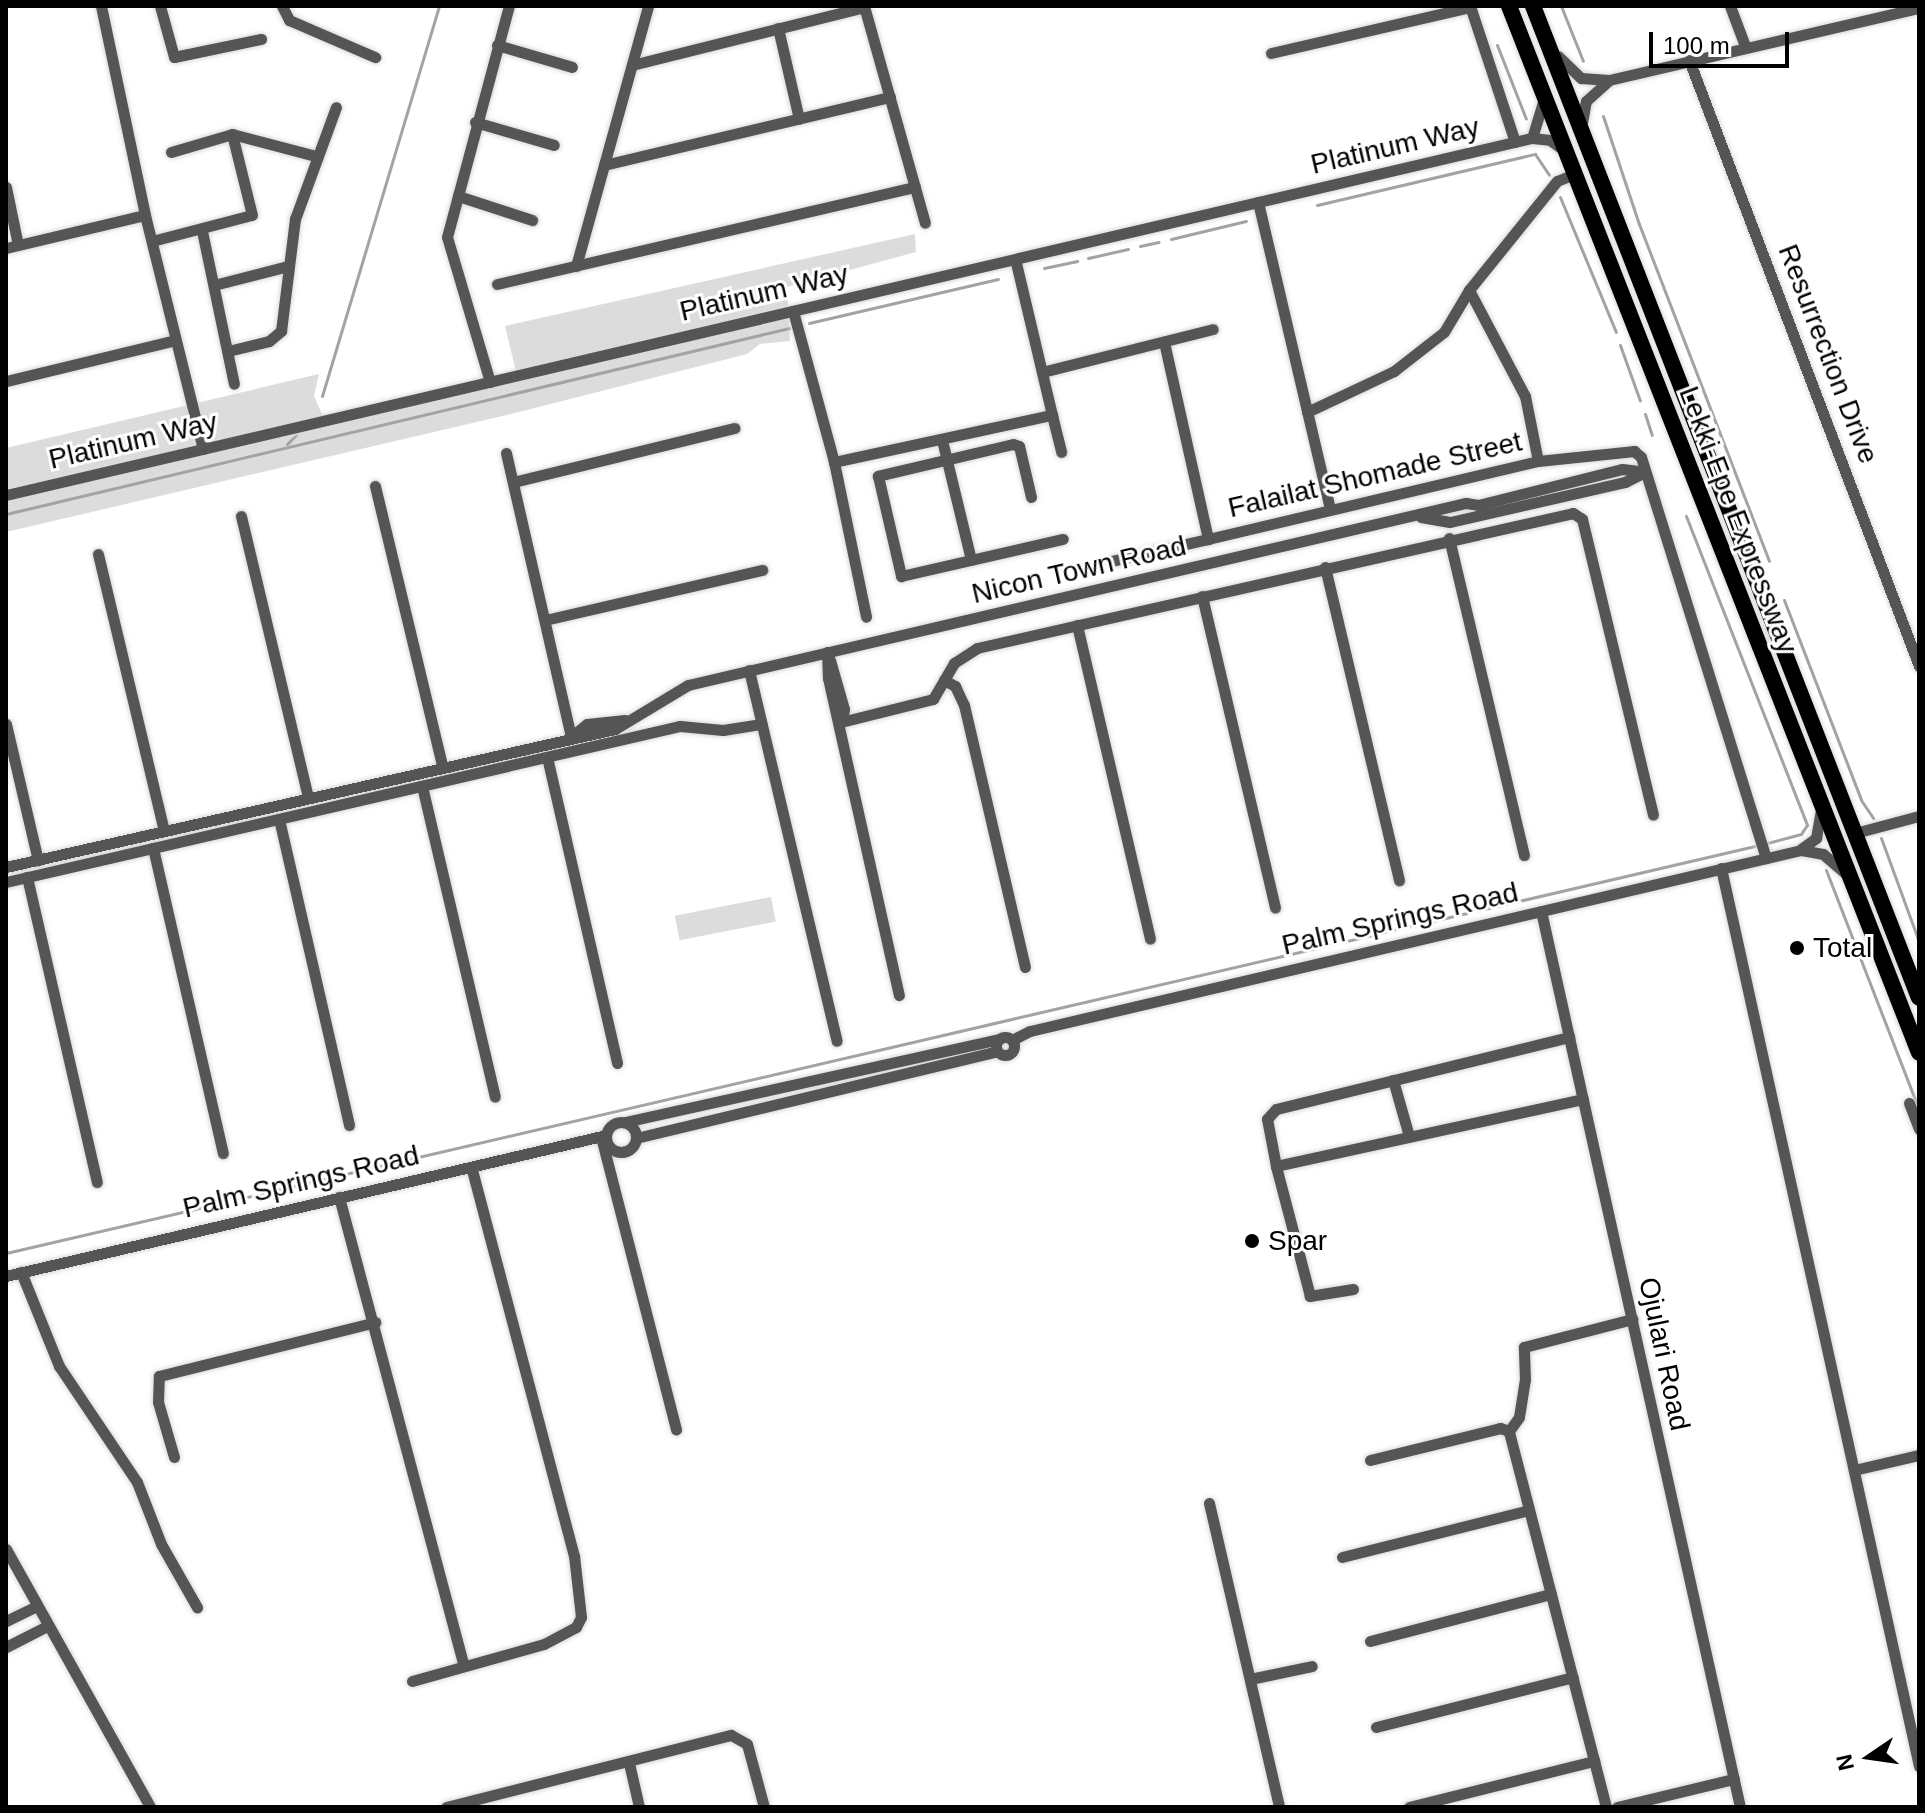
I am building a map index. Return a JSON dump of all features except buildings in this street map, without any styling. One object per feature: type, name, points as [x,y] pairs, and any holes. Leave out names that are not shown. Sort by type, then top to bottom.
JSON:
[{"type":"highway","name":"Lekki-Epe Expressway","points":[[1509,6],[1919,1053]]},
{"type":"highway","name":"Lekki-Epe Expressway","points":[[1533,6],[1919,998]]},
{"type":"street","points":[[101,6],[145,215],[203,449]]},
{"type":"street","points":[[160,6],[174,57],[261,39]]},
{"type":"street","points":[[282,6],[289,20],[375,57]]},
{"type":"street","points":[[490,382],[447,237],[475,122],[509,6]]},
{"type":"street","points":[[576,266],[648,6]]},
{"type":"street","points":[[632,65],[864,6],[925,223]]},
{"type":"street","points":[[1730,6],[1745,46]]},
{"type":"street","points":[[1271,53],[1471,7],[1515,142]]},
{"type":"street","points":[[1544,33],[1571,73],[1609,80],[1919,8]]},
{"type":"street","points":[[778,28],[799,119]]},
{"type":"street","points":[[497,45],[572,67]]},
{"type":"street","name":"Resurrection Drive","points":[[1689,60],[1919,666]]},
{"type":"street","points":[[1584,140],[1586,101],[1609,80]]},
{"type":"street","points":[[1543,92],[1544,108],[1532,138],[1550,140],[1566,151]]},
{"type":"street","points":[[604,165],[890,97]]},
{"type":"street","points":[[228,351],[276,338],[295,219],[336,107]]},
{"type":"street","points":[[475,122],[554,145]]},
{"type":"street","points":[[152,241],[202,231],[252,215],[232,134]]},
{"type":"street","points":[[171,152],[232,134],[316,156]]},
{"type":"street","name":"Platinum Way","points":[[6,495],[1532,138]]},
{"type":"street","points":[[1307,412],[1394,371],[1444,332],[1469,290],[1557,181],[1574,174]]},
{"type":"street","points":[[6,187],[12,246],[145,215]]},
{"type":"street","points":[[497,284],[915,187]]},
{"type":"street","points":[[458,196],[532,220]]},
{"type":"street","points":[[1258,202],[1330,509]]},
{"type":"street","points":[[202,231],[234,384]]},
{"type":"street","points":[[1015,259],[1061,452]]},
{"type":"street","points":[[214,285],[288,266]]},
{"type":"street","points":[[1469,290],[1525,396],[1538,461]]},
{"type":"street","points":[[793,311],[834,462],[866,617]]},
{"type":"street","points":[[1042,372],[1213,329]]},
{"type":"street","points":[[6,381],[175,340]]},
{"type":"street","name":"Falailat Shomade Street","points":[[1164,342],[1208,539],[1538,461],[1625,448],[1641,457],[1645,472]]},
{"type":"street","points":[[834,462],[1052,415]]},
{"type":"street","points":[[513,482],[734,428]]},
{"type":"street","points":[[942,440],[971,560]]},
{"type":"street","points":[[1031,497],[1019,446],[948,458],[878,476],[901,576],[1063,539]]},
{"type":"street","points":[[506,453],[571,736]]},
{"type":"street","name":"Nicon Town Road","points":[[1420,517],[1450,522],[1479,510],[1622,469],[1645,472]]},
{"type":"street","points":[[1645,472],[1763,850]]},
{"type":"street","points":[[375,486],[442,766]]},
{"type":"street","points":[[1447,508],[1450,522]]},
{"type":"street","name":"Nicon Town Road","points":[[6,867],[571,736],[615,729],[625,720],[688,685],[749,670],[1420,517],[1447,508],[1479,510]]},
{"type":"street","points":[[841,722],[925,703],[969,652],[1556,513],[1573,513],[1582,519],[1653,815]]},
{"type":"street","points":[[241,516],[308,797]]},
{"type":"street","points":[[1449,538],[1524,855]]},
{"type":"street","points":[[1112,561],[1208,539]]},
{"type":"street","points":[[98,554],[164,830]]},
{"type":"street","points":[[1325,567],[1399,880]]},
{"type":"street","points":[[545,620],[762,570]]},
{"type":"street","points":[[1202,596],[1275,908]]},
{"type":"street","points":[[1077,625],[1150,939]]},
{"type":"street","points":[[827,652],[844,709],[841,722],[899,995]]},
{"type":"street","points":[[749,670],[837,1041]]},
{"type":"street","points":[[944,680],[955,686],[964,705],[1025,967]]},
{"type":"street","points":[[6,724],[38,860]]},
{"type":"street","points":[[6,882],[680,726],[723,730],[762,724]]},
{"type":"street","points":[[547,757],[617,1063]]},
{"type":"street","points":[[422,786],[495,1097]]},
{"type":"street","points":[[1801,850],[1820,828],[1818,794]]},
{"type":"street","points":[[1855,833],[1919,816]]},
{"type":"street","points":[[279,819],[349,1125]]},
{"type":"street","points":[[153,848],[223,1153]]},
{"type":"street","name":"Palm Springs Road","points":[[1003,1043],[1030,1031],[1721,868],[1763,850],[1801,850]]},
{"type":"street","points":[[1801,850],[1823,854],[1852,880]]},
{"type":"street","points":[[1721,868],[1919,1766]]},
{"type":"street","points":[[27,877],[97,1182]]},
{"type":"street","name":"Ojulari Road","points":[[1541,911],[1740,1807]]},
{"type":"street","points":[[1353,1289],[1310,1296],[1276,1166],[1269,1114],[1569,1037]]},
{"type":"street","points":[[676,1430],[604,1136],[611,1126],[1003,1043]]},
{"type":"street","points":[[636,1138],[1003,1043]]},
{"type":"street","points":[[1393,1080],[1409,1136]]},
{"type":"street","points":[[1276,1166],[1583,1099]]},
{"type":"street","points":[[1909,1103],[1919,1129]]},
{"type":"street","points":[[625,1122],[636,1138]]},
{"type":"street","points":[[604,1136],[608,1145],[620,1152],[633,1147],[636,1138]]},
{"type":"street","name":"Palm Springs Road","points":[[6,1276],[604,1136]]},
{"type":"street","points":[[412,1681],[561,1636],[576,1627],[583,1603],[471,1167]]},
{"type":"street","points":[[339,1197],[375,1322],[464,1666]]},
{"type":"street","points":[[21,1272],[59,1366],[137,1482],[161,1544],[197,1607]]},
{"type":"street","points":[[1606,1807],[1509,1431],[1519,1417],[1525,1380],[1524,1347],[1632,1319]]},
{"type":"street","points":[[174,1457],[155,1388],[159,1376],[375,1322]]},
{"type":"street","points":[[1370,1460],[1500,1428],[1509,1431]]},
{"type":"street","points":[[1854,1470],[1919,1455]]},
{"type":"street","points":[[1209,1503],[1279,1807]]},
{"type":"street","points":[[1342,1557],[1529,1510]]},
{"type":"street","points":[[6,1549],[150,1807]]},
{"type":"street","points":[[1370,1641],[1551,1594]]},
{"type":"street","points":[[6,1621],[37,1606]]},
{"type":"street","points":[[6,1647],[47,1626]]},
{"type":"street","points":[[1250,1679],[1312,1666]]},
{"type":"street","points":[[1376,1727],[1573,1677]]},
{"type":"street","points":[[446,1807],[731,1735],[741,1737],[751,1755],[764,1807]]},
{"type":"street","points":[[1409,1807],[1594,1761]]},
{"type":"street","points":[[629,1763],[639,1807]]},
{"type":"street","points":[[1617,1807],[1734,1779]]},
{"type":"shaded area","points":[[915,234],[916,252],[787,287],[790,341],[760,344],[747,354],[515,413],[6,532],[6,448],[319,374],[314,396],[327,426],[518,380],[505,326]]},
{"type":"shaded area","points":[[771,897],[776,922],[680,940],[675,916]]},
{"type":"waterway","points":[[322,396],[439,6]]},
{"type":"waterway","points":[[1561,6],[1583,61]]},
{"type":"waterway","points":[[1497,45],[1526,119]]},
{"type":"waterway","points":[[1603,116],[1639,224],[1769,561]]},
{"type":"waterway","points":[[1317,205],[1535,154],[1549,175]]},
{"type":"waterway","points":[[1560,197],[1616,332]]},
{"type":"waterway","points":[[1171,239],[1246,221]]},
{"type":"waterway","points":[[1140,246],[1159,242]]},
{"type":"waterway","points":[[1088,258],[1128,249]]},
{"type":"waterway","points":[[1044,268],[1077,261]]},
{"type":"waterway","points":[[809,323],[998,279]]},
{"type":"waterway","points":[[6,514],[789,328]]},
{"type":"waterway","points":[[1620,345],[1640,401]]},
{"type":"waterway","points":[[1645,414],[1652,435]]},
{"type":"waterway","points":[[287,444],[296,435]]},
{"type":"waterway","points":[[1686,516],[1807,825],[1801,834],[1767,843]]},
{"type":"waterway","points":[[1784,600],[1861,800],[1873,818]]},
{"type":"waterway","points":[[1881,838],[1919,942]]},
{"type":"waterway","points":[[6,1253],[1759,845]]},
{"type":"waterway","points":[[1826,870],[1919,1110]]},
{"type":"place","name":"Total","points":[[1797,948]]},
{"type":"place","name":"Spar","points":[[1252,1241]]}]
